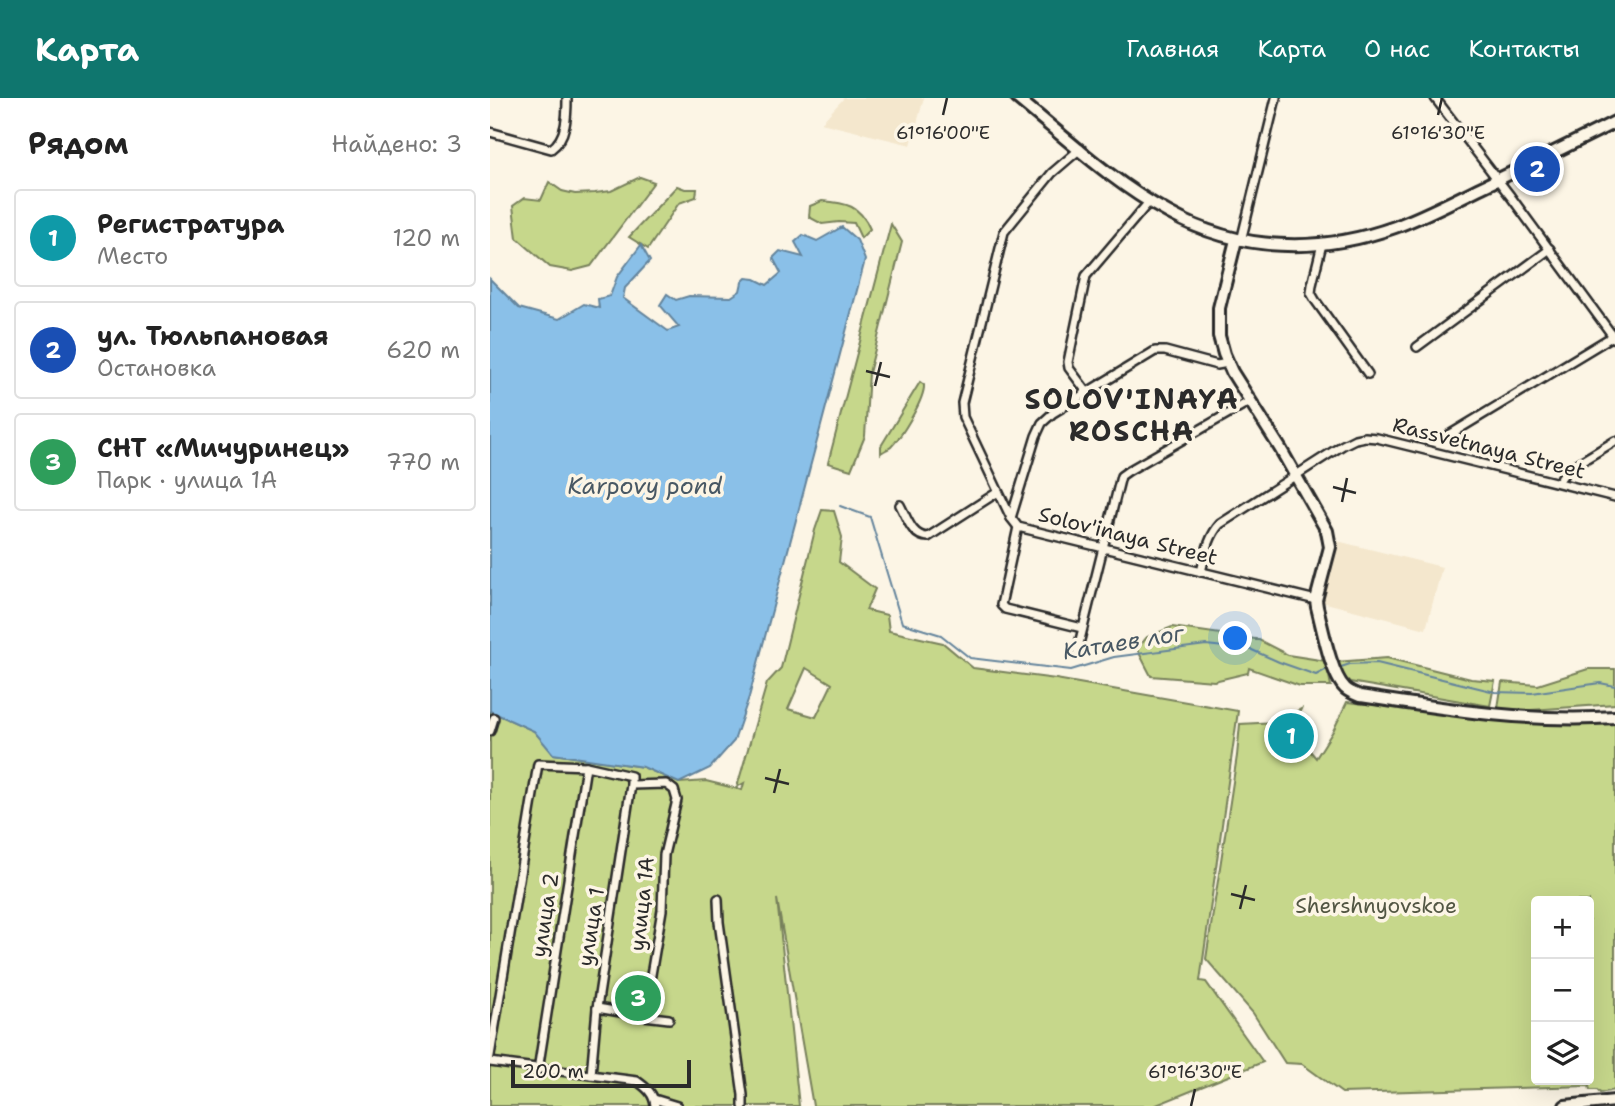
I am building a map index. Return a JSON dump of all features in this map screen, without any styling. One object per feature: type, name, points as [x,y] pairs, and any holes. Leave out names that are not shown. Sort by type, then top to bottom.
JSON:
[{"type":"street","points":[[490,132],[551,149],[557,145],[562,135],[566,98]]},
{"type":"street","points":[[1017,98],[1149,202],[1195,226],[1238,240],[1287,245],[1322,244],[1395,227],[1615,122]]},
{"type":"street","points":[[1276,98],[1218,317],[1219,336],[1228,363],[1297,476],[1330,539],[1317,600],[1329,654],[1341,685],[1360,696],[1523,717],[1615,717]]},
{"type":"street","points":[[1435,98],[1614,337],[1449,435]]},
{"type":"street","name":"Solov'inaya Street","points":[[1080,149],[1052,173],[1004,232],[962,403],[963,417],[1011,518],[1018,527],[1317,600]]},
{"type":"street","points":[[1087,392],[1069,368],[1068,362],[1086,276],[1149,202]]},
{"type":"street","points":[[1322,244],[1311,293],[1368,374]]},
{"type":"street","points":[[1417,347],[1549,249]]},
{"type":"street","points":[[1011,518],[1036,436],[1042,423],[1053,413],[1155,351],[1165,351],[1217,365],[1228,363]]},
{"type":"street","points":[[1077,652],[1119,481],[1125,473],[1250,401]]},
{"type":"street","name":"Rassvetnaya Street","points":[[1201,572],[1206,552],[1217,528],[1343,445],[1365,437],[1615,497]]},
{"type":"street","points":[[1558,482],[1567,470],[1615,440]]},
{"type":"street","points":[[900,505],[917,535],[922,538],[932,535],[998,492]]},
{"type":"street","points":[[1018,527],[1001,605],[1005,609],[1082,628]]},
{"type":"street","points":[[490,731],[494,718]]},
{"type":"street","points":[[490,1056],[538,764],[586,766],[631,776],[631,785]]},
{"type":"street","name":"улица 2","points":[[538,1070],[586,766]]},
{"type":"street","name":"улица 1А","points":[[631,785],[666,784],[674,790],[677,800],[664,855],[662,910],[644,1016]]},
{"type":"street","name":"улица 1","points":[[591,1075],[597,1008],[631,785]]},
{"type":"street","points":[[718,900],[743,1106]]},
{"type":"street","points":[[597,1008],[669,1019]]},
{"type":"street","points":[[490,1062],[638,1081],[648,1088],[655,1102],[677,1106]]},
{"type":"street","points":[[1565,1106],[1615,1101]]},
{"type":"shaded area","points":[[844,98],[924,98],[911,145],[821,123]]},
{"type":"shaded area","points":[[1337,541],[1442,567],[1426,629],[1322,602]]},
{"type":"green space","points":[[640,177],[654,182],[591,266],[572,271],[550,267],[517,238],[513,206],[524,198],[541,200],[549,182],[562,191],[575,194],[595,193],[611,191]]},
{"type":"green space","points":[[677,186],[697,189],[696,197],[679,203],[648,249],[629,237]]},
{"type":"green space","points":[[822,201],[857,210],[870,229],[861,238],[854,223],[822,224],[809,217],[810,206]]},
{"type":"green space","points":[[891,224],[902,242],[869,373],[865,436],[851,470],[828,463]]},
{"type":"green space","points":[[920,382],[924,385],[923,391],[912,418],[891,447],[881,453],[881,446]]},
{"type":"green space","points":[[822,510],[834,511],[842,537],[839,562],[875,589],[866,610],[887,615],[889,631],[943,643],[973,668],[1056,679],[1238,711],[1200,981],[1206,982],[1263,1062],[1154,1106],[813,1106],[777,899],[799,1106],[490,1106],[490,711],[534,731],[554,754],[643,767],[679,783],[706,781],[742,790],[744,783],[737,787],[767,683],[781,668]],"holes":[[[806,668],[832,684],[816,717],[788,709]]]},
{"type":"green space","points":[[1172,627],[1256,639],[1288,655],[1326,661],[1331,686],[1300,686],[1249,668],[1248,673],[1214,681],[1151,676],[1137,649],[1147,637]]},
{"type":"green space","points":[[1387,658],[1471,679],[1495,681],[1490,706],[1350,682],[1341,674],[1336,662]]},
{"type":"green space","points":[[1588,669],[1615,669],[1615,704],[1517,711],[1498,708],[1502,682],[1538,685]]},
{"type":"green space","name":"Shershnyovskoe","points":[[1347,702],[1545,723],[1615,721],[1615,1090],[1600,1093],[1590,1090],[1589,1086],[1342,1093],[1302,1064],[1285,1063],[1253,1013],[1206,959],[1240,724],[1277,722],[1301,709],[1291,731],[1316,758]]},
{"type":"water","name":"Karpovy pond","points":[[842,227],[857,240],[865,260],[749,697],[734,741],[710,768],[679,783],[643,767],[553,754],[534,731],[490,711],[490,279],[519,308],[559,319],[584,304],[599,308],[598,299],[610,296],[617,277],[641,245],[650,261],[625,288],[623,298],[668,331],[679,327],[660,305],[667,294],[676,300],[689,296],[731,297],[740,291],[746,278],[767,285],[781,273],[773,258],[780,251],[803,257],[795,242],[803,235],[817,241]]},
{"type":"waterway","name":"Катаев лог","points":[[840,506],[870,517],[902,623],[941,635],[970,658],[1071,670],[1114,657],[1206,645],[1252,650],[1316,675],[1327,669]]},
{"type":"waterway","name":"Катаев лог","points":[[1341,667],[1377,663],[1495,692],[1532,693],[1600,683],[1615,686]]},
{"type":"place","name":"ул. Тюльпановая","points":[[1537,169]]},
{"type":"place","name":"Регистратура","points":[[1291,736]]},
{"type":"place","name":"СНТ «Мичуринец»","points":[[638,998]]},
{"type":"district","name":"SOLOV'INAYA ROSCHA","points":[[1132,415]]}]
